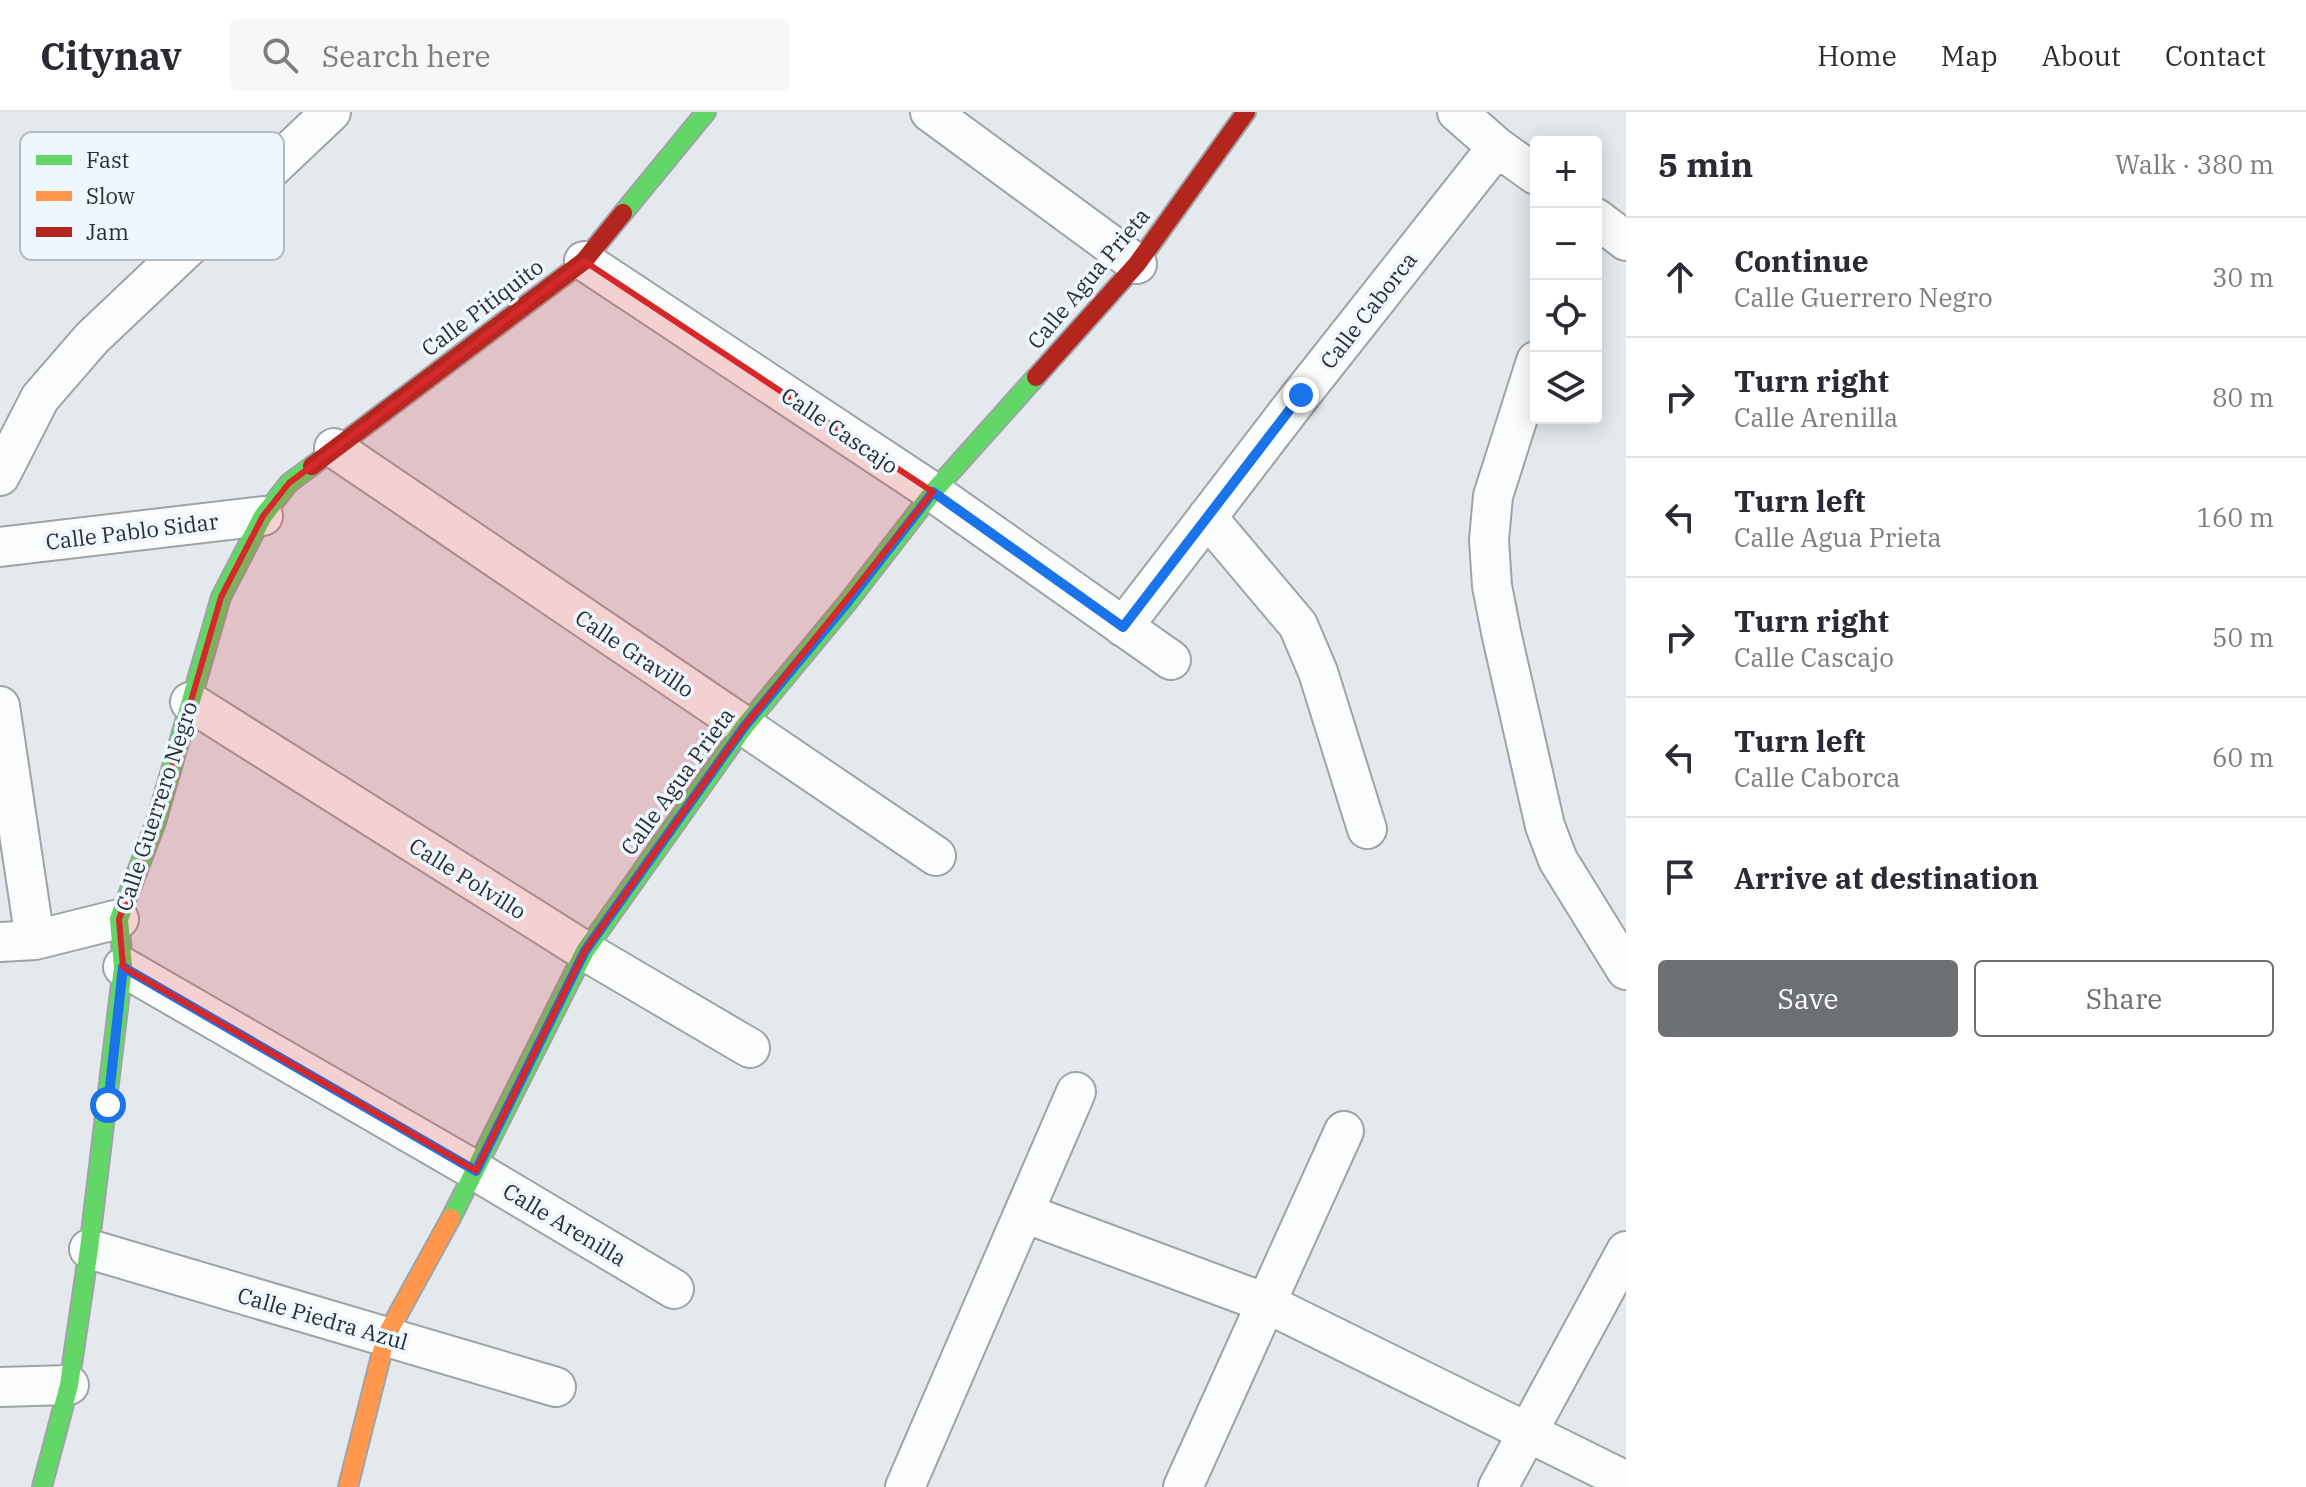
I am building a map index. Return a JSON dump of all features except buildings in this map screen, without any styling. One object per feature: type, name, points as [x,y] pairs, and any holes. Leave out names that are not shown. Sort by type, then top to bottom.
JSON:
[{"type":"street","points":[[284,156],[331,112]]},
{"type":"street","name":"Calle Pitiquito","points":[[263,516],[289,483],[584,261],[706,112]]},
{"type":"street","points":[[930,112],[1137,264]]},
{"type":"street","name":"Calle Agua Prieta","points":[[348,1487],[386,1336],[476,1171],[585,951],[744,727],[847,603],[933,492],[1137,264],[1246,112]]},
{"type":"street","points":[[1457,112],[1530,171]]},
{"type":"street","name":"Calle Caborca","points":[[1123,627],[1497,147]]},
{"type":"street","points":[[1602,223],[1626,241]]},
{"type":"street","points":[[0,476],[40,398],[92,338],[174,260]]},
{"type":"street","name":"Calle Cascajo","points":[[584,261],[933,492],[1171,660]]},
{"type":"street","points":[[1530,380],[1493,496],[1489,540],[1492,586],[1545,826],[1558,860],[1626,970]]},
{"type":"street","name":"Calle Gravillo","points":[[334,448],[936,856]]},
{"type":"street","name":"Calle Pablo Sidar","points":[[0,547],[263,516]]},
{"type":"street","name":"Calle Guerrero Negro","points":[[42,1487],[69,1385],[89,1249],[123,967],[119,919],[156,822],[221,597],[263,516]]},
{"type":"street","points":[[1207,517],[1298,625],[1318,672],[1367,829]]},
{"type":"street","name":"Calle Polvillo","points":[[190,702],[585,951],[750,1048]]},
{"type":"street","points":[[0,706],[18,941],[0,968]]},
{"type":"street","points":[[18,941],[119,919]]},
{"type":"street","name":"Calle Arenilla","points":[[123,967],[674,1289]]},
{"type":"street","points":[[905,1487],[1076,1092]]},
{"type":"street","points":[[1183,1487],[1344,1131]]},
{"type":"street","points":[[1024,1213],[1266,1303],[1626,1481]]},
{"type":"street","name":"Calle Piedra Azul","points":[[89,1249],[556,1387]]},
{"type":"street","points":[[1498,1487],[1626,1251]]},
{"type":"street","points":[[0,1387],[69,1385]]},
{"type":"highlighted area","points":[[584,261],[933,492],[744,727],[585,951],[476,1171],[123,967],[119,919],[156,822],[221,597],[263,516],[289,483]]},
{"type":"traffic: fast","points":[[623,213],[706,112]]},
{"type":"traffic: fast","points":[[451,1218],[585,951],[744,727],[847,603],[933,492],[1036,377]]},
{"type":"traffic: fast","points":[[42,1487],[69,1385],[89,1249],[123,967],[119,919],[156,822],[221,597],[263,516],[289,483],[312,466]]},
{"type":"traffic: slow","points":[[348,1487],[386,1336],[451,1218]]},
{"type":"traffic: jam","points":[[1036,377],[1137,264],[1246,112]]},
{"type":"traffic: jam","points":[[312,466],[584,261],[623,213]]},
{"type":"route","points":[[108,1105],[123,967],[476,1171],[585,951],[744,727],[847,603],[933,492],[1123,627],[1301,395]]}]
